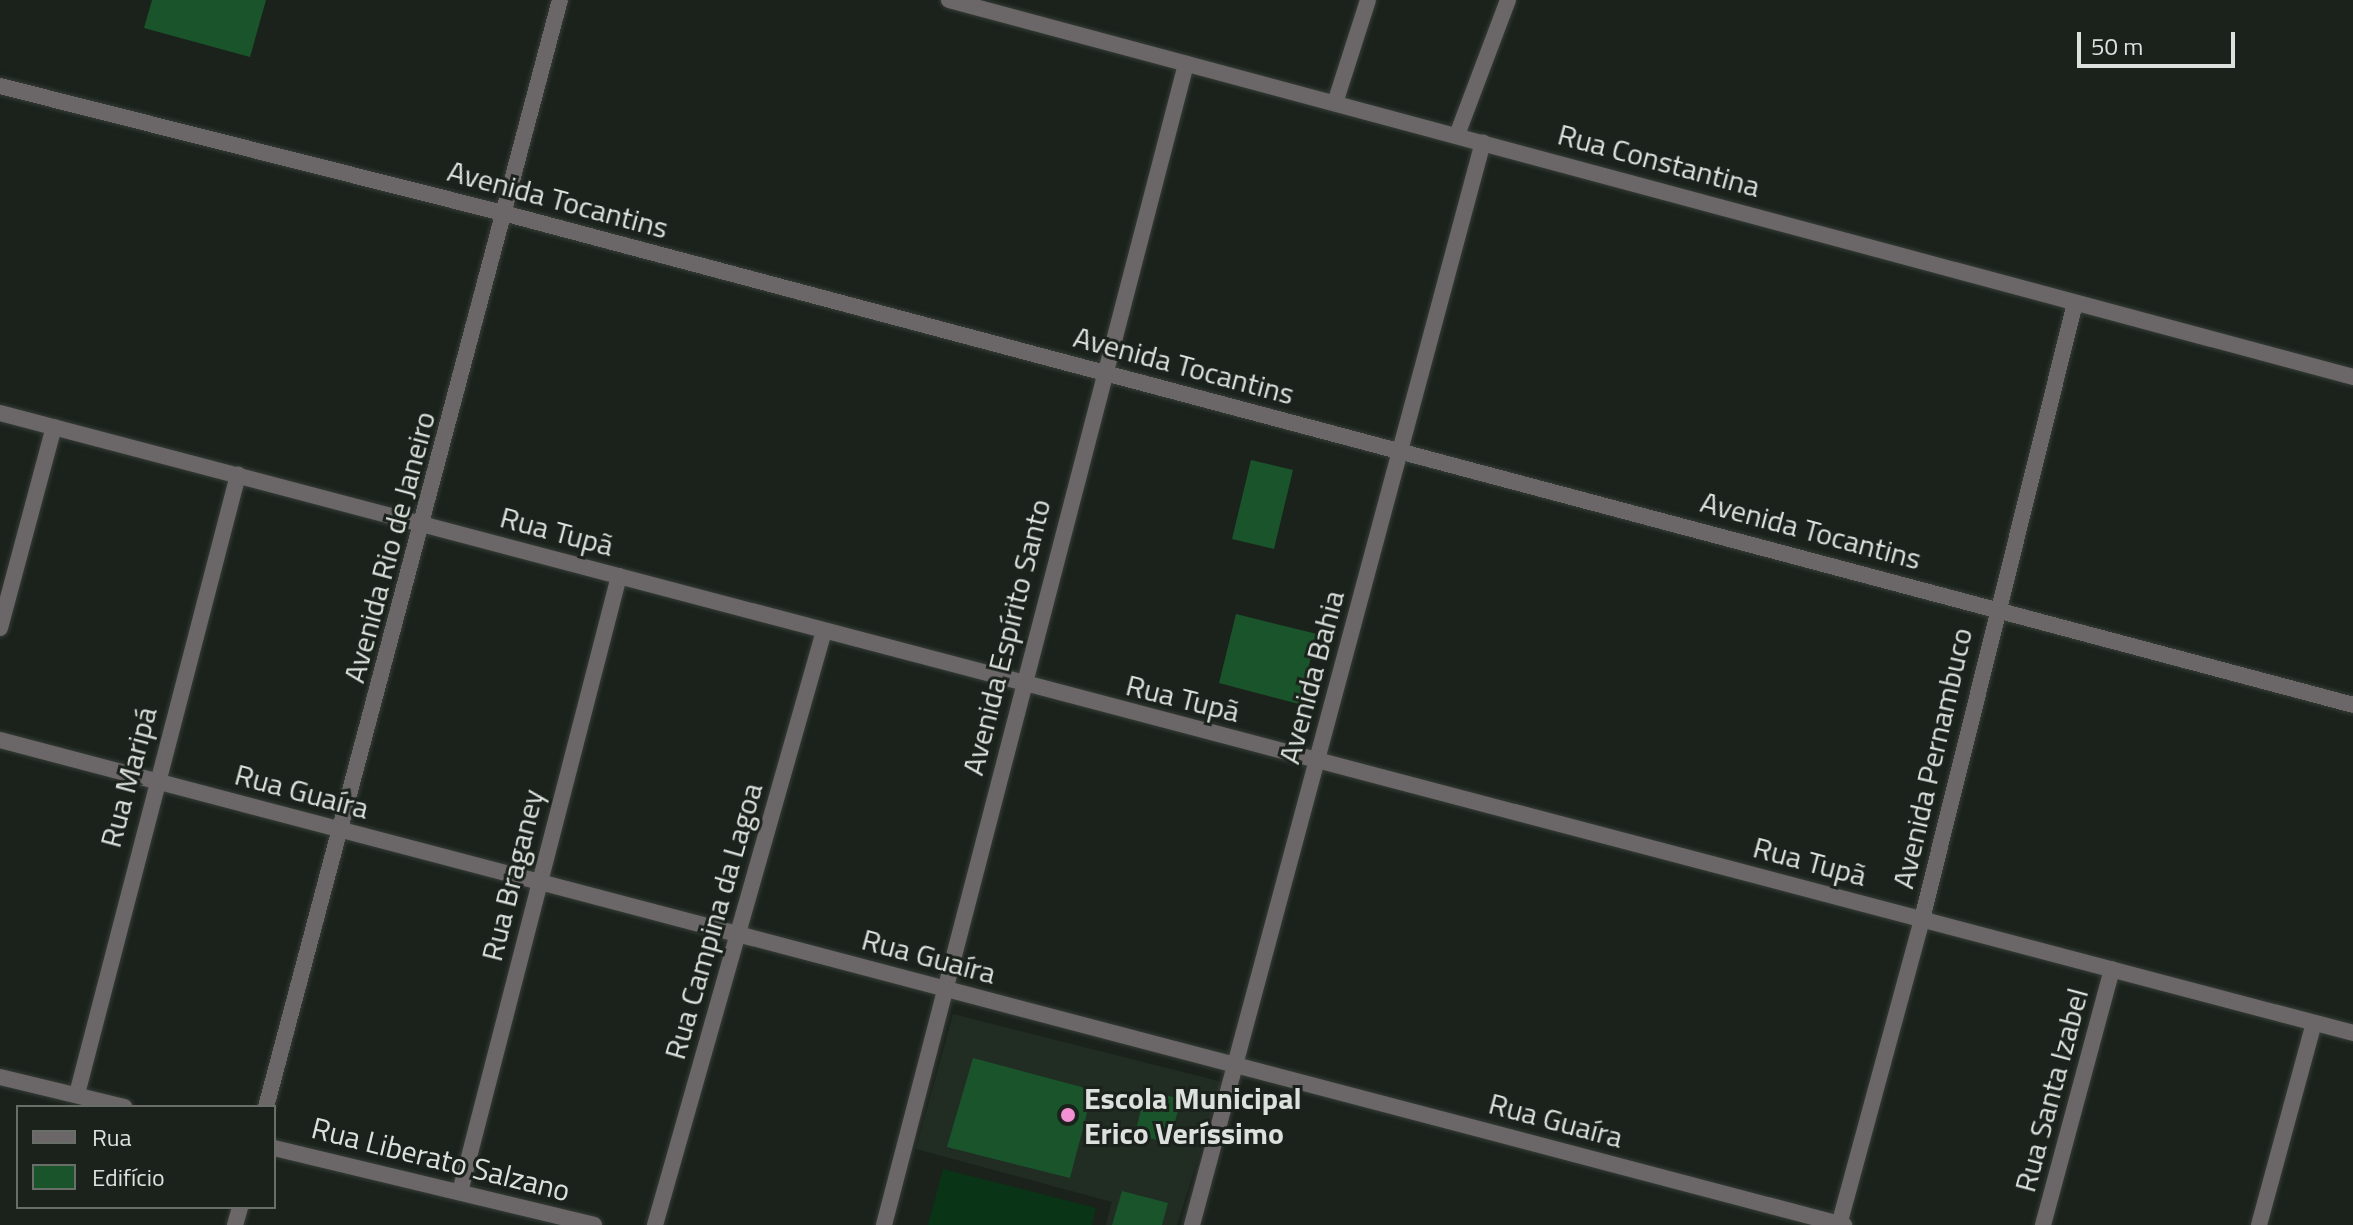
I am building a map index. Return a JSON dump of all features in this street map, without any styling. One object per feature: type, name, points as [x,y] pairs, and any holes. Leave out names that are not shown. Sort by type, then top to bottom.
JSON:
[{"type":"street","name":"Avenida Rio de Janeiro","points":[[267,1105],[507,214],[560,0]]},
{"type":"street","name":"Rua Constantina","points":[[949,0],[2353,377]]},
{"type":"street","points":[[1335,103],[1368,0]]},
{"type":"street","points":[[1457,135],[1508,0]]},
{"type":"street","name":"Avenida Espírito Santo","points":[[884,1225],[1102,372],[1186,64]]},
{"type":"street","name":"Avenida Tocantins","points":[[0,86],[507,214],[2353,705]]},
{"type":"street","name":"Avenida Bahia","points":[[1192,1225],[1483,142]]},
{"type":"street","name":"Avenida Pernambuco","points":[[1841,1225],[1922,919],[1996,608],[2075,303]]},
{"type":"street","name":"Rua Tupã","points":[[0,413],[619,576],[1023,687],[1318,760],[2353,1033]]},
{"type":"street","points":[[0,628],[54,427]]},
{"type":"street","name":"Rua Maripá","points":[[77,1094],[238,475]]},
{"type":"street","name":"Rua Braganey","points":[[461,1188],[619,576]]},
{"type":"street","name":"Rua Campina da Lagoa","points":[[655,1225],[824,631]]},
{"type":"street","name":"Rua Guaíra","points":[[0,740],[1841,1225]]},
{"type":"street","name":"Rua Santa Izabel","points":[[2043,1225],[2112,969]]},
{"type":"street","points":[[2259,1225],[2314,1023]]},
{"type":"street","points":[[0,1077],[117,1105]]},
{"type":"street","name":"Rua Liberato Salzano","points":[[276,1148],[461,1188],[594,1225]]},
{"type":"shaded area","name":"Escola Municipal Erico Veríssimo","points":[[953,1014],[1222,1082],[1177,1225],[1106,1225],[1112,1202],[916,1149]]},
{"type":"green space","points":[[943,1169],[1096,1208],[1092,1225],[928,1225]]},
{"type":"building","points":[[152,0],[266,0],[250,57],[144,28]]},
{"type":"building","points":[[1251,460],[1293,470],[1274,549],[1232,539]]},
{"type":"building","points":[[1236,614],[1317,634],[1299,704],[1219,683]]},
{"type":"building","points":[[973,1058],[1093,1090],[1070,1178],[947,1147]]},
{"type":"building","points":[[1156,1093],[1181,1099],[1172,1133],[1163,1131],[1161,1141],[1135,1134],[1141,1109],[1151,1112]]},
{"type":"building","points":[[1122,1191],[1168,1203],[1162,1225],[1112,1225]]},
{"type":"place","name":"Escola Municipal Erico Veríssimo","points":[[1068,1115]]}]
